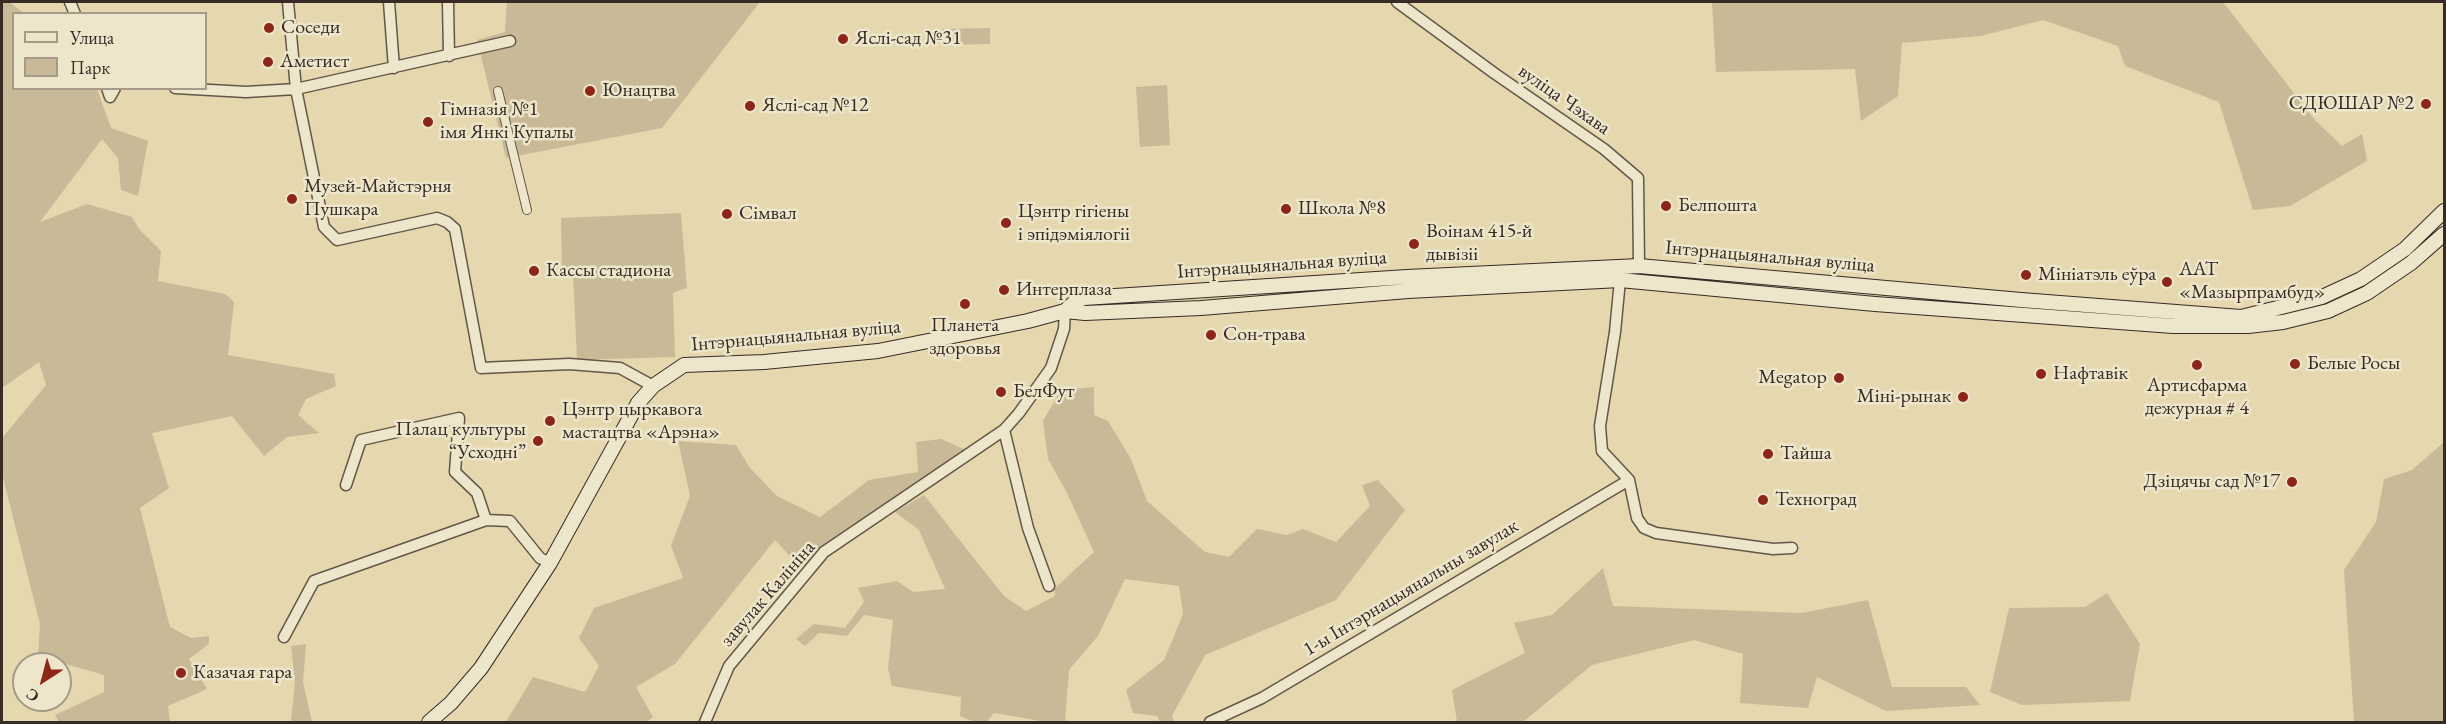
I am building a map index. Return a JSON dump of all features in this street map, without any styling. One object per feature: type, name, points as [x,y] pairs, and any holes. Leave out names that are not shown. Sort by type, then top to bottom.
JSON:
[{"type":"main road","name":"Інтэрнацыянальная вуліца","points":[[1065,311],[1076,301],[1096,297],[1407,277],[1639,266],[2021,300],[2241,316],[2322,297],[2361,279],[2405,249],[2445,212]]},
{"type":"main road","name":"Інтэрнацыянальная вуліца","points":[[429,723],[451,704],[474,677],[550,563],[638,403],[653,386],[684,366],[764,362],[878,351],[1028,321],[1065,311],[1085,313],[1201,308],[1408,291],[1620,280],[1875,304],[2173,326],[2248,326],[2283,322],[2328,311],[2357,297],[2411,263],[2445,234]]},
{"type":"street","points":[[288,2],[296,89],[324,226],[337,240],[437,218],[447,222],[455,229],[481,368],[569,364],[620,368],[653,386]]},
{"type":"street","points":[[389,2],[394,68]]},
{"type":"street","points":[[448,2],[449,56]]},
{"type":"street","name":"вуліца Чэхава","points":[[1397,2],[1604,149],[1638,178],[1639,266]]},
{"type":"street","points":[[207,90],[246,92],[296,89],[510,41]]},
{"type":"street","points":[[108,90],[110,97],[114,90]]},
{"type":"street","points":[[498,91],[526,210]]},
{"type":"street","points":[[1620,280],[1615,332],[1600,426],[1602,451],[1629,480],[1637,518],[1644,528],[1650,530],[1773,549],[1792,548]]},
{"type":"street","name":"завулак Калініна","points":[[705,723],[729,666],[824,552],[1004,430],[1052,368],[1064,329],[1065,311]]},
{"type":"street","points":[[346,484],[361,440],[459,418],[455,472],[477,493],[486,520]]},
{"type":"street","points":[[1004,430],[1028,528],[1049,586]]},
{"type":"street","name":"1-ы Інтэрнацыянальны завулак","points":[[1210,723],[1262,698],[1629,480]]},
{"type":"street","points":[[284,637],[314,581],[486,520],[510,521],[540,558],[550,563]]},
{"type":"green space","points":[[2,2],[9,2],[23,12],[12,12],[12,90],[97,90],[111,128],[148,141],[138,196],[121,190],[118,158],[102,139],[40,222],[87,204],[132,217],[139,229],[161,251],[158,281],[225,294],[234,302],[228,355],[334,374],[336,386],[306,399],[298,415],[319,433],[287,437],[264,456],[232,416],[152,433],[169,488],[140,508],[170,627],[191,638],[209,636],[209,644],[189,659],[207,689],[168,706],[170,722],[59,722],[55,715],[61,712],[72,712],[72,707],[104,692],[104,675],[72,666],[72,652],[38,652],[40,624],[2,474],[2,438],[46,385],[39,362],[2,388]]},
{"type":"green space","name":"Юнацтва","points":[[507,2],[760,2],[662,128],[506,158],[477,40],[505,32]]},
{"type":"green space","points":[[1712,2],[2223,2],[2315,120],[2342,146],[2362,134],[2367,161],[2290,206],[2253,210],[2219,102],[2125,66],[2118,46],[2043,20],[1981,36],[1902,43],[1898,96],[1861,121],[1855,69],[1716,72]]},
{"type":"green space","points":[[990,28],[990,44],[943,45],[942,29]]},
{"type":"green space","points":[[1167,85],[1170,145],[1140,147],[1136,87]]},
{"type":"green space","points":[[681,213],[687,288],[673,293],[675,357],[577,360],[573,274],[562,270],[561,218]]},
{"type":"green space","points":[[1094,387],[1094,415],[1108,421],[1131,459],[1147,501],[1205,552],[1229,557],[1257,529],[1287,535],[1303,529],[1336,542],[1370,506],[1362,485],[1378,480],[1405,510],[1336,600],[1205,655],[1172,716],[1174,722],[1160,722],[1157,716],[1133,713],[1126,690],[1164,660],[1183,614],[1179,586],[1125,579],[1098,636],[1069,670],[1065,722],[1047,722],[994,713],[987,722],[975,722],[960,716],[961,697],[892,686],[888,668],[893,620],[864,615],[847,636],[819,633],[805,646],[796,639],[814,624],[845,628],[864,602],[858,588],[897,581],[913,592],[945,589],[919,530],[895,512],[924,495],[1004,596],[1026,611],[1055,596],[1054,589],[1094,552],[1067,493],[1048,459],[1043,421],[1061,390]]},
{"type":"green space","points":[[941,439],[966,450],[823,547],[801,568],[775,540],[675,664],[636,687],[653,717],[646,722],[506,722],[533,677],[585,692],[599,666],[579,638],[594,608],[683,578],[671,546],[690,496],[678,441],[736,445],[750,468],[777,496],[820,517],[869,480],[918,472],[916,442]]},
{"type":"green space","points":[[2444,442],[2444,722],[2354,722],[2344,570],[2376,522],[2384,479],[2412,470]]},
{"type":"green space","points":[[1603,568],[1613,606],[1802,613],[1868,600],[1892,687],[1966,687],[1980,705],[1886,711],[1817,677],[1808,708],[1740,703],[1743,654],[1694,640],[1592,665],[1523,722],[1457,722],[1452,690],[1525,653],[1514,623],[1552,615]]},
{"type":"green space","points":[[2107,593],[2140,644],[2130,701],[2022,705],[1990,692],[2009,608],[2085,607]]},
{"type":"green space","points":[[306,644],[303,682],[312,722],[291,722],[295,681],[291,646]]},
{"type":"place","name":"Соседи","points":[[269,28]]},
{"type":"place","name":"Яслі-сад №31","points":[[843,39]]},
{"type":"place","name":"Аметист","points":[[268,62]]},
{"type":"place","name":"Юнацтва","points":[[590,91]]},
{"type":"place","name":"СДЮШАР №2","points":[[2426,104]]},
{"type":"place","name":"Яслі-сад №12","points":[[750,106]]},
{"type":"place","name":"Гімназія №1 імя Янкі Купалы","points":[[428,122]]},
{"type":"place","name":"Музей-Майстэрня Пушкара","points":[[292,199]]},
{"type":"place","name":"Белпошта","points":[[1666,206]]},
{"type":"place","name":"Школа №8","points":[[1286,209]]},
{"type":"place","name":"Сімвал","points":[[727,214]]},
{"type":"place","name":"Цэнтр гігіены і эпідэміялогіі","points":[[1006,223]]},
{"type":"place","name":"Воінам 415-й дывізіі","points":[[1414,244]]},
{"type":"place","name":"Кассы стадиона","points":[[534,271]]},
{"type":"place","name":"Мініатэль еўра","points":[[2026,275]]},
{"type":"place","name":"ААТ «Мазырпрамбуд»","points":[[2167,282]]},
{"type":"place","name":"Интерплаза","points":[[1004,290]]},
{"type":"place","name":"Планета здоровья","points":[[965,304]]},
{"type":"place","name":"Сон-трава","points":[[1211,335]]},
{"type":"place","name":"Белые Росы","points":[[2295,364]]},
{"type":"place","name":"Артисфарма дежурная # 4","points":[[2197,365]]},
{"type":"place","name":"Нафтавік","points":[[2041,374]]},
{"type":"place","name":"Megatop","points":[[1839,378]]},
{"type":"place","name":"БелФут","points":[[1001,392]]},
{"type":"place","name":"Міні-рынак","points":[[1963,397]]},
{"type":"place","name":"Цэнтр цыркавога мастацтва «Арэна»","points":[[550,421]]},
{"type":"place","name":"Палац культуры “Усходні”","points":[[538,441]]},
{"type":"place","name":"Тайша","points":[[1768,454]]},
{"type":"place","name":"Дзіцячы сад №17","points":[[2292,482]]},
{"type":"place","name":"Техноград","points":[[1763,500]]},
{"type":"place","name":"Казачая гара","points":[[181,673]]}]
